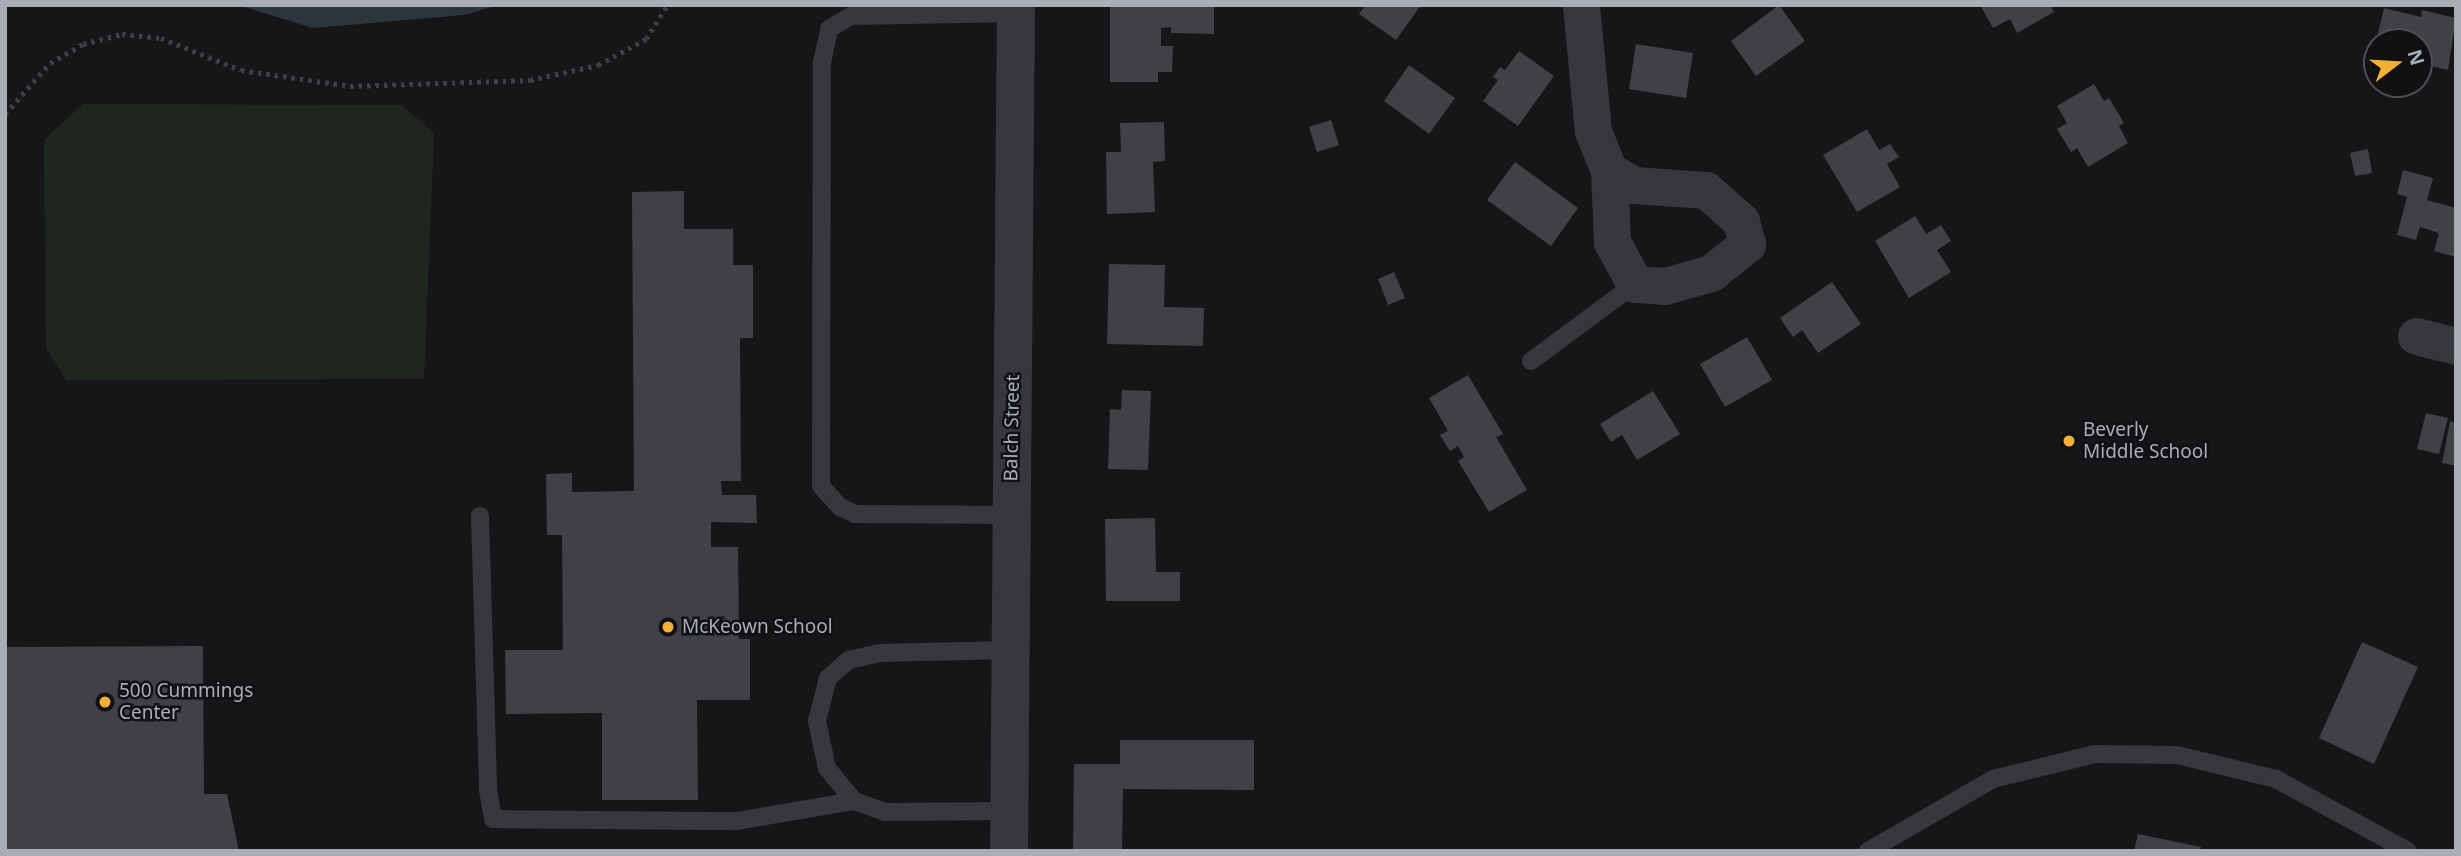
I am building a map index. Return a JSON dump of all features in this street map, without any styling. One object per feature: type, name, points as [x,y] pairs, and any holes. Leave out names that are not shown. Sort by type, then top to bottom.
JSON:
[{"type":"street","points":[[1581,5],[1593,131],[1609,171],[1612,242],[1635,285],[1665,286],[1711,272],[1747,244],[1741,221],[1706,190],[1634,185],[1609,171]]},
{"type":"street","name":"Balch Street","points":[[1009,851],[1016,9]]},
{"type":"street","points":[[2416,335],[2456,346]]},
{"type":"lane","points":[[1011,515],[855,514],[840,507],[821,486],[822,77],[829,29],[851,16],[1016,9]]},
{"type":"lane","points":[[1531,361],[1635,285]]},
{"type":"lane","points":[[480,516],[488,790],[493,819],[737,821],[854,801],[885,812],[1009,811]]},
{"type":"lane","points":[[854,801],[827,768],[817,721],[828,678],[849,660],[879,653],[1010,650]]},
{"type":"lane","points":[[1868,851],[1993,779],[2095,754],[2177,755],[2276,779],[2408,851]]},
{"type":"path","points":[[5,114],[50,63],[83,44],[122,34],[161,38],[241,70],[350,86],[530,80],[598,65],[646,39],[667,5]]},
{"type":"shaded area","points":[[238,5],[499,5],[464,15],[313,28]]},
{"type":"shaded area","points":[[83,104],[402,105],[434,133],[424,379],[66,380],[46,348],[44,140]]},
{"type":"building","points":[[1110,5],[1214,5],[1214,34],[1171,33],[1171,27],[1161,28],[1161,46],[1173,46],[1172,72],[1158,72],[1158,82],[1110,82]]},
{"type":"building","points":[[1366,5],[1421,5],[1396,40],[1359,14]]},
{"type":"building","points":[[1779,5],[1805,41],[1756,76],[1731,41]]},
{"type":"building","points":[[1980,5],[2050,5],[2054,12],[2017,33],[2010,19],[1993,28]]},
{"type":"building","points":[[2384,8],[2421,17],[2422,10],[2456,18],[2448,70],[2433,66],[2433,28],[2379,28]]},
{"type":"building","points":[[1636,44],[1693,53],[1686,98],[1629,89]]},
{"type":"building","points":[[1519,51],[1554,76],[1518,126],[1483,101],[1498,80],[1493,77],[1500,67],[1505,70]]},
{"type":"building","points":[[1409,65],[1455,98],[1429,134],[1384,101]]},
{"type":"building","points":[[2094,84],[2104,101],[2109,98],[2124,123],[2119,126],[2128,143],[2088,167],[2077,148],[2071,152],[2057,129],[2067,123],[2057,106]]},
{"type":"building","points":[[1331,120],[1339,145],[1317,152],[1309,127]]},
{"type":"building","points":[[1164,122],[1165,161],[1153,162],[1155,212],[1107,214],[1106,152],[1121,152],[1120,123]]},
{"type":"building","points":[[1867,129],[1879,150],[1890,144],[1899,157],[1887,164],[1900,187],[1857,212],[1823,155]]},
{"type":"building","points":[[2368,149],[2372,173],[2355,176],[2350,153]]},
{"type":"building","points":[[1515,162],[1578,208],[1551,246],[1487,200]]},
{"type":"building","points":[[2403,170],[2433,178],[2427,200],[2456,208],[2456,257],[2434,251],[2439,233],[2420,227],[2416,240],[2397,235],[2407,197],[2397,194]]},
{"type":"building","points":[[684,191],[684,229],[733,229],[733,265],[753,265],[753,338],[740,338],[741,481],[721,481],[722,495],[756,495],[757,523],[711,522],[711,547],[738,547],[739,639],[750,639],[750,700],[697,700],[698,800],[602,800],[602,713],[506,714],[505,650],[563,650],[562,535],[547,535],[546,474],[572,473],[572,492],[634,491],[632,192]]},
{"type":"building","points":[[1915,216],[1926,234],[1941,225],[1951,241],[1937,250],[1951,272],[1909,298],[1875,241]]},
{"type":"building","points":[[1109,264],[1165,265],[1164,307],[1204,308],[1203,346],[1107,344]]},
{"type":"building","points":[[1394,272],[1405,298],[1388,305],[1378,279]]},
{"type":"building","points":[[1832,282],[1861,324],[1818,353],[1802,330],[1793,337],[1780,318]]},
{"type":"building","points":[[1747,337],[1772,380],[1725,407],[1700,364]]},
{"type":"building","points":[[1468,375],[1503,434],[1496,437],[1527,490],[1489,512],[1458,461],[1464,457],[1458,446],[1450,451],[1440,435],[1448,431],[1429,398]]},
{"type":"building","points":[[1122,390],[1151,391],[1148,470],[1108,469],[1110,409],[1121,410]]},
{"type":"building","points":[[1653,391],[1680,434],[1637,460],[1622,435],[1611,442],[1600,424]]},
{"type":"building","points":[[2426,413],[2448,418],[2439,454],[2417,449]]},
{"type":"building","points":[[2450,421],[2456,423],[2456,466],[2442,463]]},
{"type":"building","points":[[1155,518],[1156,572],[1180,572],[1180,601],[1106,601],[1105,519]]},
{"type":"building","points":[[2362,642],[2418,667],[2374,764],[2319,738]]},
{"type":"building","name":"500 Cummings Center","points":[[203,646],[204,794],[227,794],[239,851],[5,851],[5,647]]},
{"type":"building","points":[[1120,740],[1254,740],[1254,790],[1123,789],[1122,851],[1073,851],[1074,764],[1120,764]]},
{"type":"building","points":[[2138,834],[2201,847],[2200,851],[2134,851]]},
{"type":"place","name":"Beverly Middle School","points":[[2069,441]]},
{"type":"place","name":"McKeown School","points":[[668,627]]},
{"type":"place","name":"500 Cummings Center","points":[[105,702]]}]
